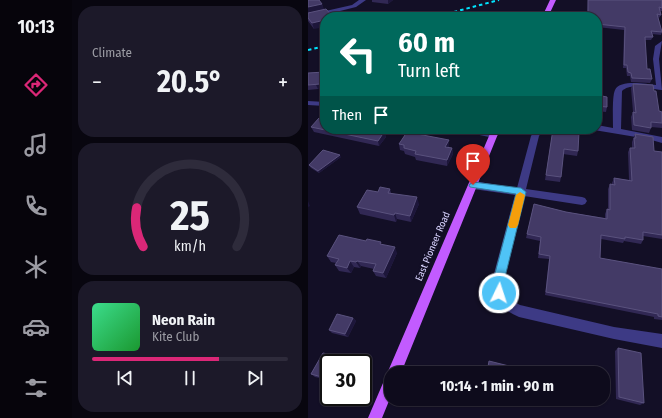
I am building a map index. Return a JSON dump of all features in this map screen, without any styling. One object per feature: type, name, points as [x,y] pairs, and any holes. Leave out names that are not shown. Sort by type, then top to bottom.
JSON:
[{"type":"main road","points":[[547,12],[552,0]]},
{"type":"main road","name":"East Pioneer Road","points":[[397,366],[494,134]]},
{"type":"main road","points":[[375,418],[384,396]]},
{"type":"street","points":[[329,12],[354,6],[363,0]]},
{"type":"street","points":[[308,17],[320,14]]},
{"type":"street","points":[[617,130],[619,89],[632,85],[661,88],[656,53],[658,46],[662,43]]},
{"type":"street","points":[[308,103],[320,104]]},
{"type":"street","points":[[602,128],[617,130],[662,140]]},
{"type":"street","points":[[536,134],[498,285],[499,293],[506,304],[519,311],[614,333],[662,341]]},
{"type":"street","points":[[473,185],[582,201]]},
{"type":"building","points":[[308,0],[319,0],[322,4],[308,7]]},
{"type":"building","points":[[588,0],[662,0],[662,8],[659,7],[661,15],[657,14],[662,32],[651,31],[653,37],[645,37],[647,69],[650,69],[652,79],[632,78],[631,73],[628,72],[627,65],[624,65],[625,27],[602,25],[602,12],[588,12]]},
{"type":"building","points":[[326,9],[329,12],[320,12],[320,21],[312,23],[308,18],[308,13]]},
{"type":"building","points":[[320,72],[320,84],[308,85],[308,73]]},
{"type":"building","points":[[633,84],[653,85],[654,91],[656,91],[659,111],[662,112],[662,123],[651,122],[651,128],[634,125],[633,112],[636,113]]},
{"type":"building","points":[[602,96],[607,97],[607,107],[602,106]]},
{"type":"building","points":[[319,118],[320,118],[320,129],[311,127]]},
{"type":"building","points":[[344,134],[383,134],[378,141]]},
{"type":"building","points":[[406,134],[418,134],[449,140],[445,147],[452,148],[447,160],[415,154],[416,151],[404,148],[404,145],[399,144]]},
{"type":"building","points":[[552,134],[579,134],[578,151],[564,149],[561,177],[546,175]]},
{"type":"building","points":[[635,134],[653,137],[654,151],[662,152],[662,235],[643,232],[643,240],[601,235],[600,258],[662,269],[662,317],[658,316],[658,314],[546,292],[550,256],[539,254],[541,237],[527,234],[534,204],[566,212],[607,219],[607,209],[610,210],[610,184],[615,185],[614,178],[632,181],[630,148],[635,148]]},
{"type":"building","points":[[323,150],[340,155],[318,171],[309,165]]},
{"type":"building","points":[[380,187],[390,189],[388,193],[417,197],[410,216],[395,213],[394,215],[357,207],[367,190],[378,192]]},
{"type":"building","points":[[339,235],[366,241],[367,239],[381,242],[380,244],[395,247],[383,273],[373,271],[376,264],[350,261],[347,268],[335,265],[339,259],[327,256]]},
{"type":"building","points":[[337,314],[353,318],[345,334],[329,330]]},
{"type":"building","points":[[618,348],[641,353],[644,403],[619,397]]},
{"type":"building","points":[[320,358],[320,376],[311,374]]},
{"type":"building","points":[[489,361],[509,366],[488,366]]},
{"type":"railway","points":[[454,12],[499,0]]},
{"type":"railway","points":[[308,50],[320,47]]},
{"type":"slow traffic","points":[[513,225],[520,195]]},
{"type":"route","points":[[473,185],[521,192],[498,281],[499,293]]}]
